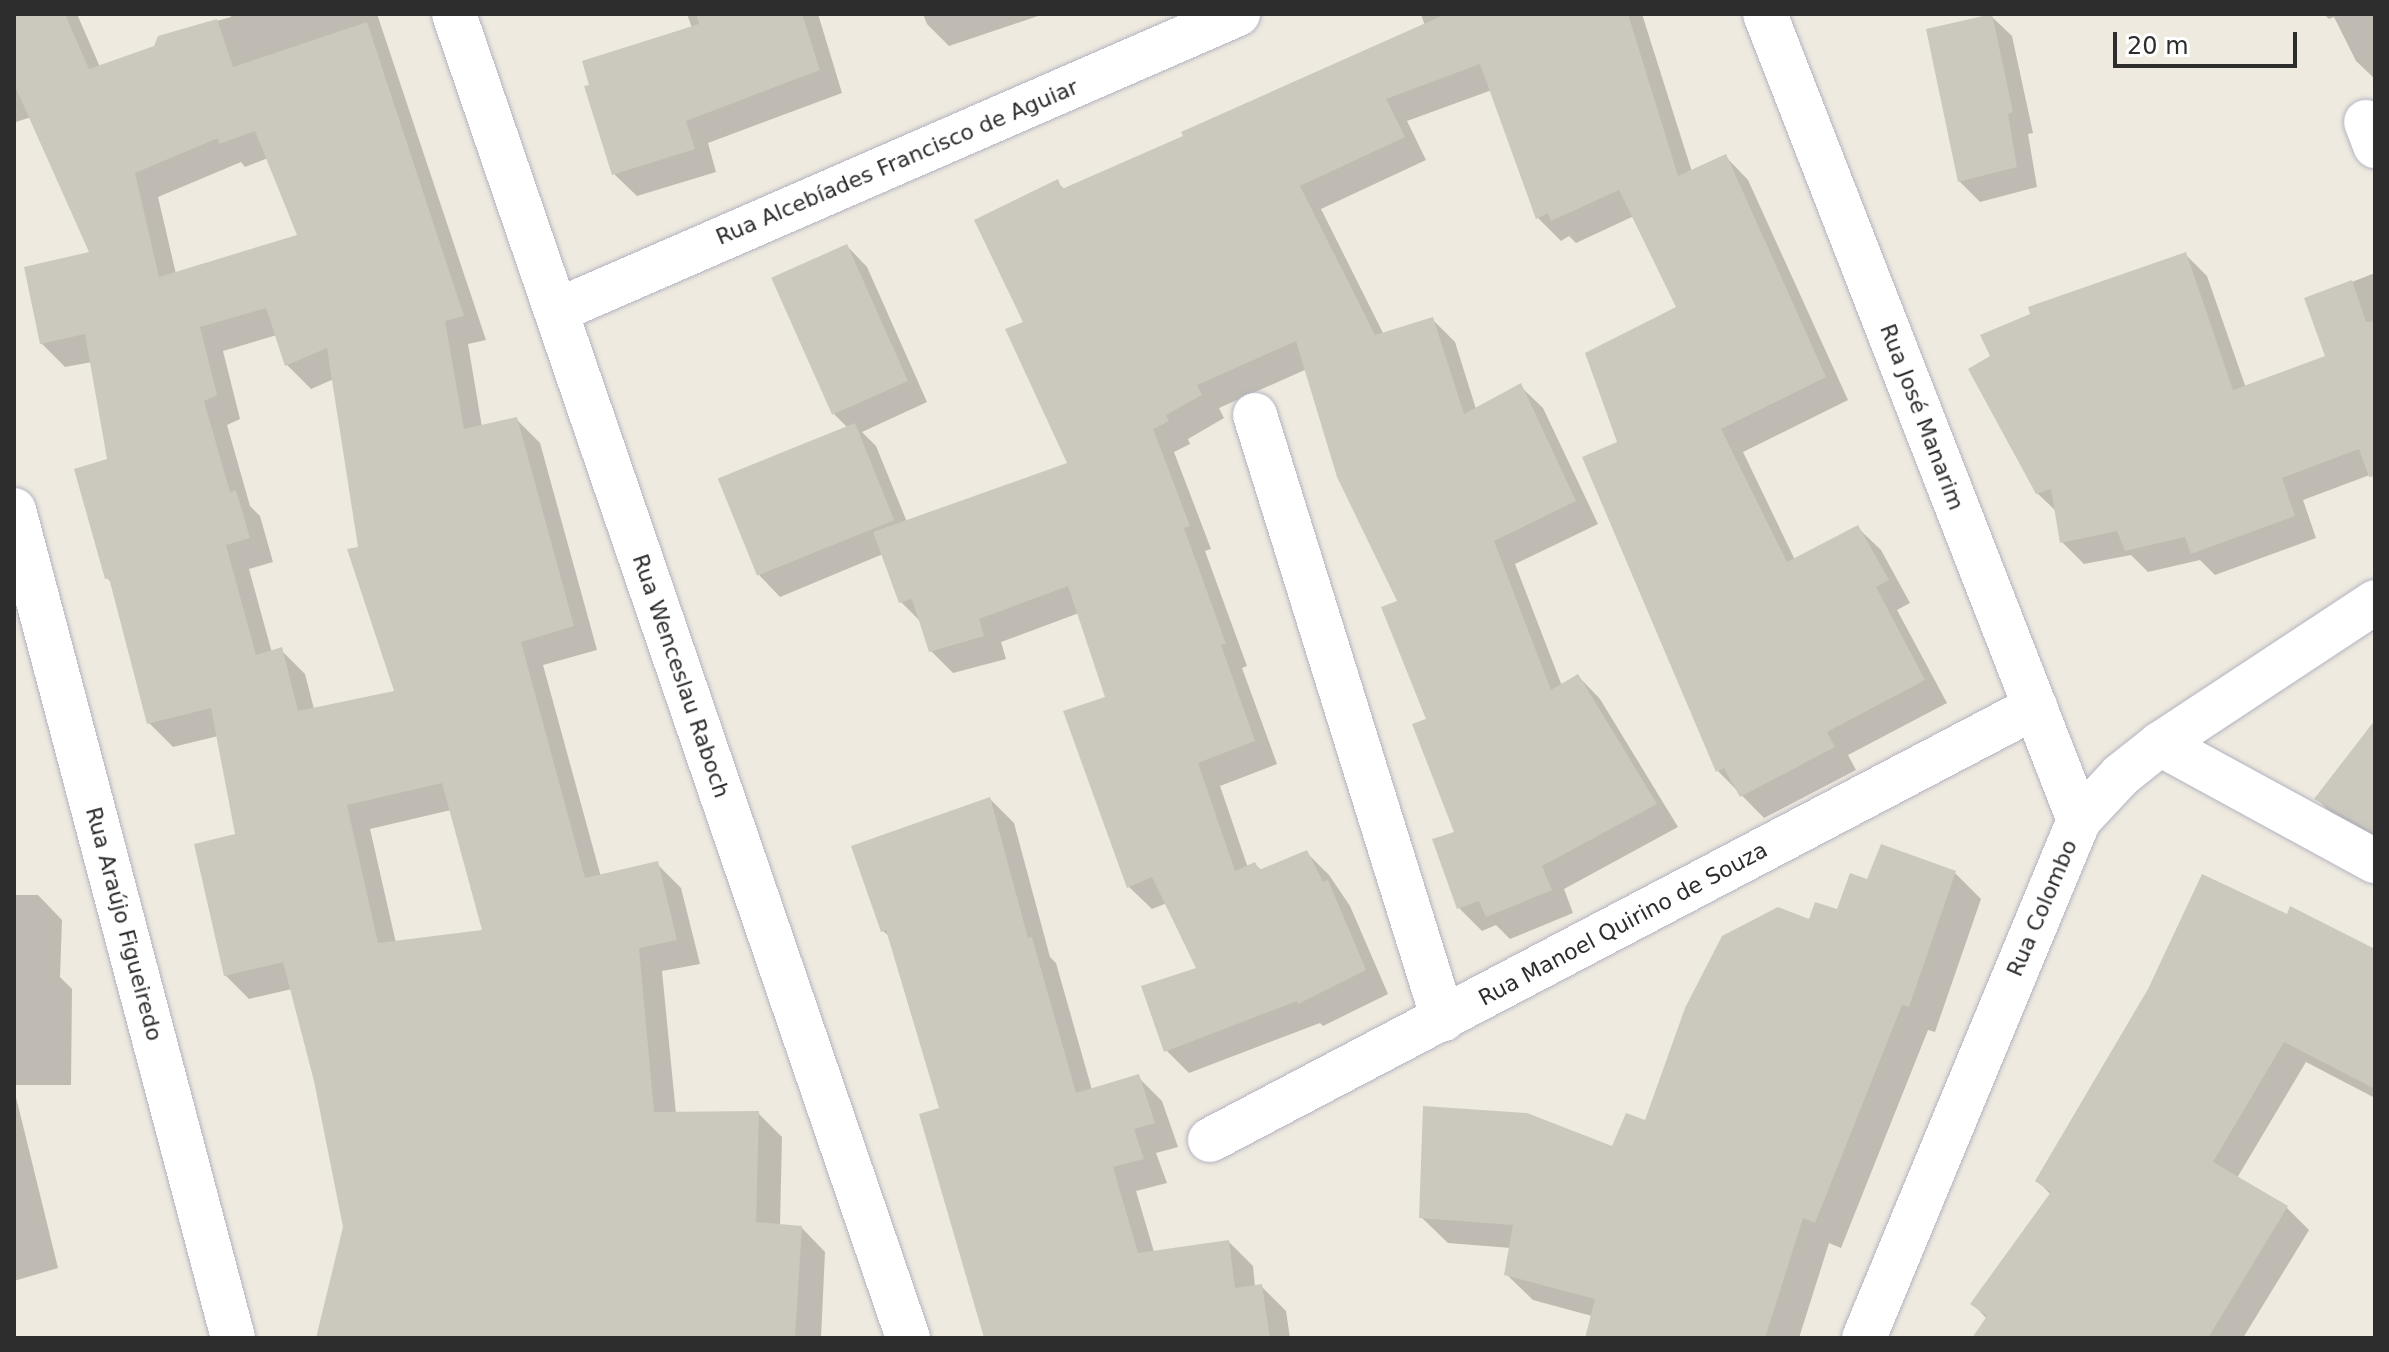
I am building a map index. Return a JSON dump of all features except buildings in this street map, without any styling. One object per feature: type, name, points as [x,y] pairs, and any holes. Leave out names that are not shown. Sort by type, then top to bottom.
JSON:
[{"type":"street","name":"Rua Wenceslau Raboch","points":[[454,14],[908,1338]]},
{"type":"street","name":"Rua Alcebíades Francisco de Aguiar","points":[[556,311],[1238,14]]},
{"type":"street","name":"Rua José Manarim","points":[[1765,14],[2079,820]]},
{"type":"street","points":[[1255,415],[1443,1019]]},
{"type":"street","name":"Rua Araújo Figueiredo","points":[[14,510],[233,1338]]},
{"type":"street","name":"Rua Colombo","points":[[1864,1338],[2079,820],[2121,775],[2160,744],[2375,602]]},
{"type":"street","name":"Rua Manoel Quirino de Souza","points":[[1210,1140],[2035,707]]},
{"type":"street","points":[[2160,744],[2375,861]]}]
